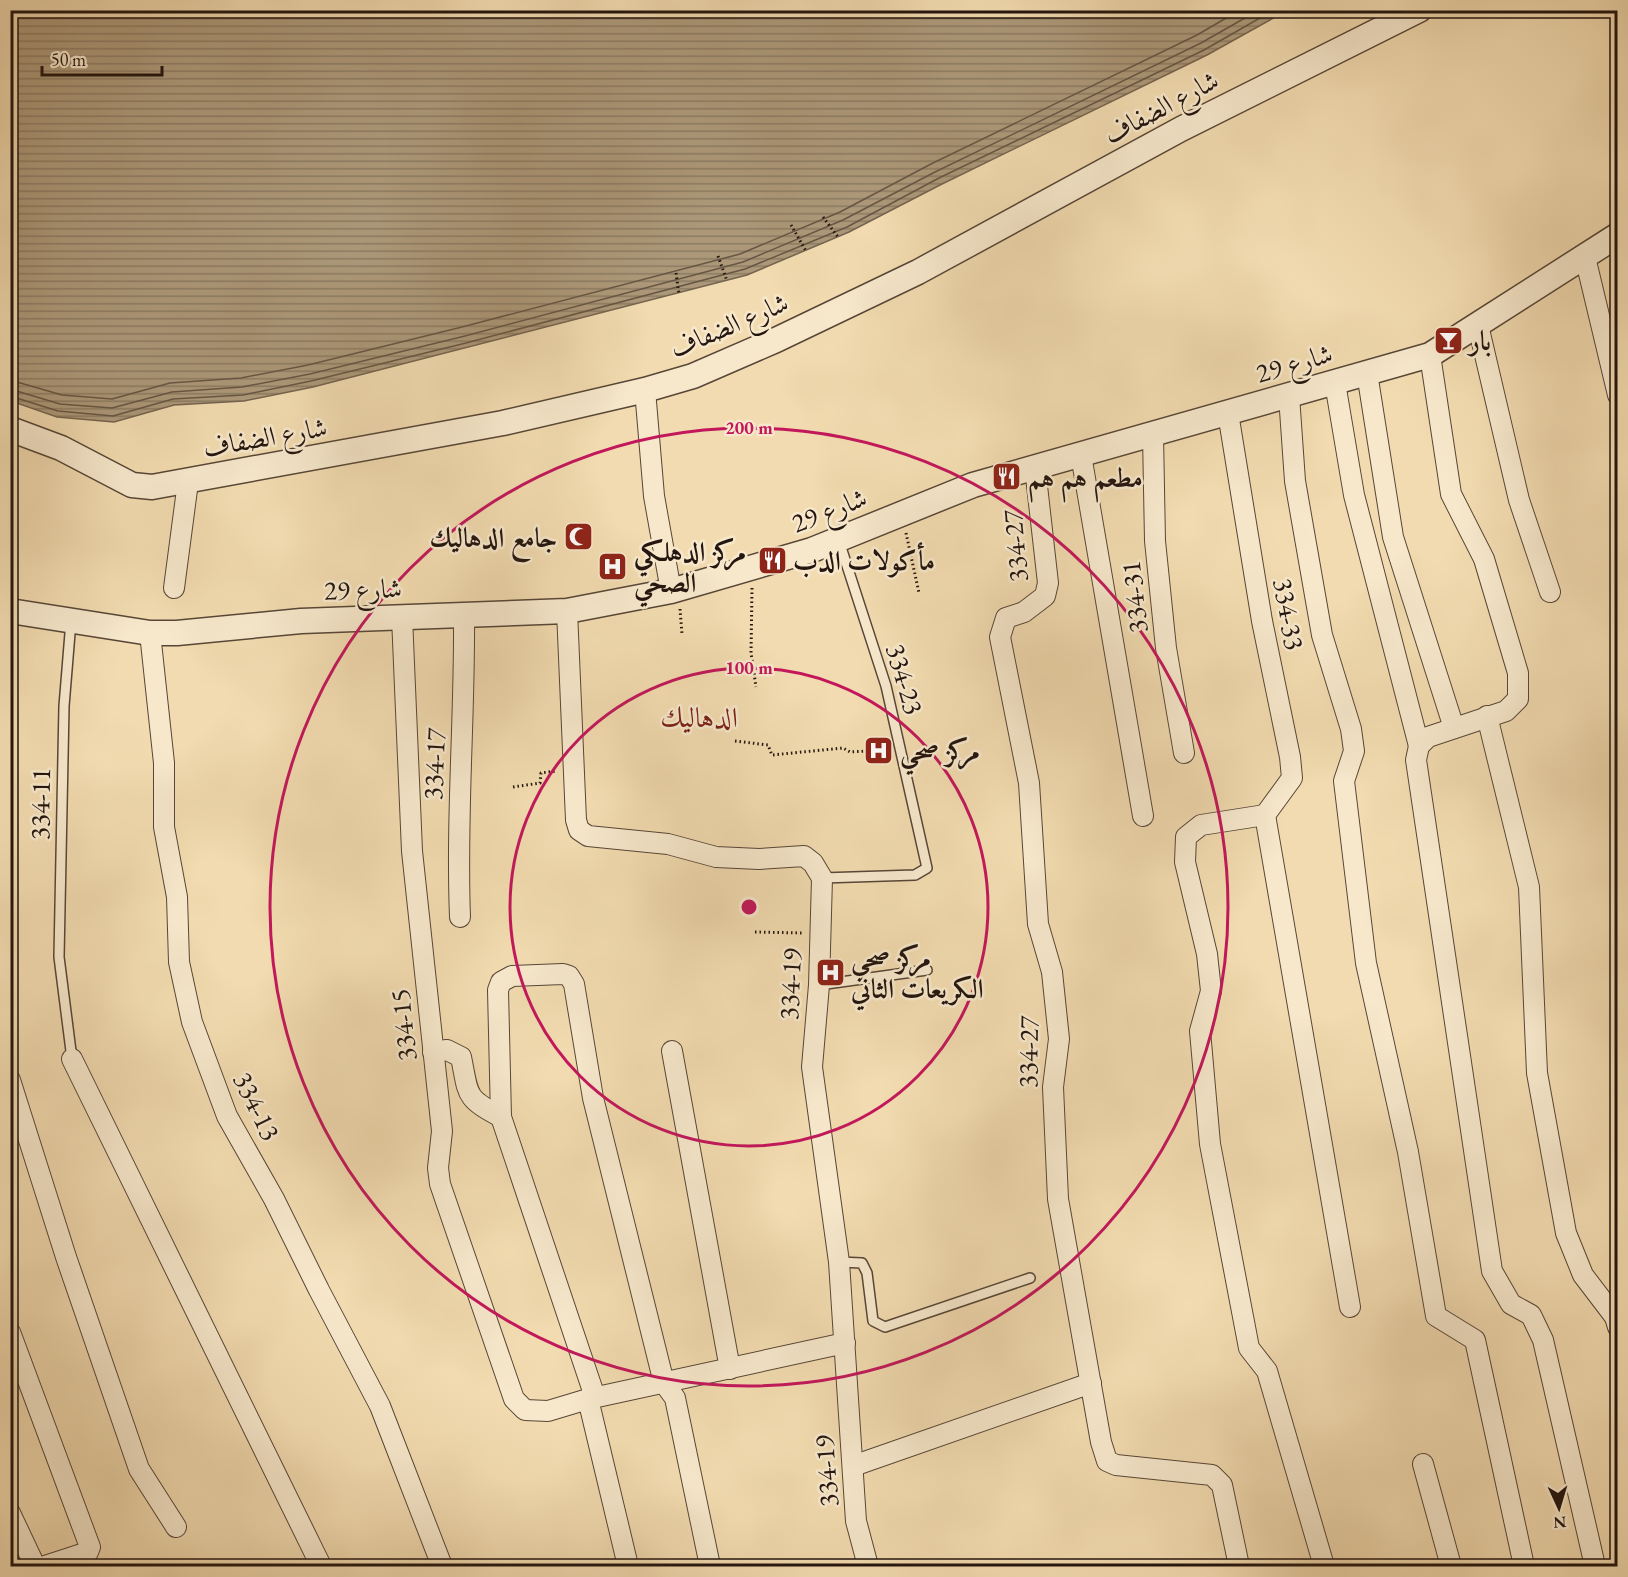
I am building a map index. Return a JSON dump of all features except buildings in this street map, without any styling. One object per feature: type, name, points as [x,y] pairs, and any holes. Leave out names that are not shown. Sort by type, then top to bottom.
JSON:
[{"type":"street","name":"شارع الضفاف","points":[[10,429],[40,438],[132,485],[152,487],[491,426],[645,390],[734,359],[918,272],[1181,129],[1419,10]]},
{"type":"street","name":"شارع 29","points":[[10,611],[150,633],[301,621],[567,611],[675,590],[839,539],[973,484],[1430,355],[1617,235]]},
{"type":"street","points":[[1585,256],[1617,395]]},
{"type":"street","points":[[1478,325],[1519,500],[1550,592]]},
{"type":"street","points":[[1419,746],[1428,737],[1506,711],[1518,699],[1518,674],[1484,559],[1451,494],[1430,355]]},
{"type":"street","points":[[1367,373],[1393,537],[1454,728]]},
{"type":"street","points":[[1335,382],[1354,495],[1419,746],[1416,760],[1492,1271],[1511,1304],[1531,1315],[1543,1340],[1595,1566]]},
{"type":"street","points":[[645,390],[654,496],[675,590]]},
{"type":"street","points":[[1289,396],[1294,482],[1322,635],[1351,729],[1353,751],[1344,781],[1366,963],[1408,1152],[1436,1316],[1475,1341],[1524,1566]]},
{"type":"street","name":"334-33","points":[[1228,413],[1262,621],[1291,767],[1292,778],[1265,815]]},
{"type":"street","name":"334-31","points":[[1153,435],[1156,553],[1166,648],[1184,753]]},
{"type":"street","points":[[1081,455],[1143,816]]},
{"type":"street","name":"334-27","points":[[1035,468],[1048,583],[1045,596],[1024,612],[1006,618],[1000,637],[1029,783],[1038,924],[1052,972],[1059,1039],[1053,1087],[1058,1199],[1091,1383],[1107,1461],[1116,1465],[1212,1475],[1222,1485],[1239,1566]]},
{"type":"street","points":[[174,588],[188,482]]},
{"type":"street","points":[[567,611],[573,770],[576,820],[579,830],[588,836],[668,844],[716,857],[759,859],[804,856],[813,863],[822,878]]},
{"type":"street","name":"334-17","points":[[460,917],[457,852],[460,763],[465,705],[464,615]]},
{"type":"street","name":"334-15","points":[[402,617],[412,851],[442,1131],[438,1168],[440,1184],[514,1399],[525,1410],[548,1411],[592,1398]]},
{"type":"street","name":"334-13","points":[[150,633],[164,763],[164,827],[177,897],[179,962],[192,1022],[227,1116],[274,1199],[318,1290],[380,1406],[442,1566]]},
{"type":"street","points":[[1488,716],[1529,887],[1537,1073],[1566,1233],[1583,1275],[1615,1317],[1617,1327]]},
{"type":"street","points":[[1324,1566],[1267,1371],[1249,1347],[1210,1144],[1200,1031],[1210,992],[1207,954],[1185,862],[1186,837],[1201,825],[1265,815],[1350,1307]]},
{"type":"street","name":"334-19","points":[[822,878],[819,985],[812,1067],[839,1262],[856,1521],[868,1566]]},
{"type":"street","points":[[628,1566],[592,1398],[501,1117],[498,990],[501,982],[512,976],[549,974],[569,976],[574,984],[593,1098],[664,1383],[675,1398],[710,1566]]},
{"type":"street","points":[[433,1052],[447,1050],[460,1057],[466,1092],[476,1103],[501,1117]]},
{"type":"street","points":[[672,1051],[730,1369]]},
{"type":"street","points":[[72,1059],[321,1566]]},
{"type":"street","points":[[10,1080],[66,1257],[140,1469],[176,1527]]},
{"type":"street","points":[[10,1332],[90,1547],[88,1552],[45,1566]]},
{"type":"street","points":[[592,1398],[845,1343]]},
{"type":"street","points":[[853,1466],[1091,1383]]},
{"type":"street","points":[[1423,1464],[1451,1566]]},
{"type":"street","points":[[10,1514],[35,1566]]},
{"type":"lane","name":"334-23","points":[[822,878],[915,875],[927,868],[886,686],[839,539]]},
{"type":"lane","name":"334-11","points":[[71,621],[64,706],[59,957],[72,1059]]},
{"type":"lane","points":[[819,985],[927,970]]},
{"type":"lane","points":[[839,1262],[862,1263],[867,1273],[873,1321],[885,1327],[1030,1278]]},
{"type":"path","points":[[823,217],[838,237]]},
{"type":"path","points":[[791,225],[806,251]]},
{"type":"path","points":[[718,256],[727,280]]},
{"type":"path","points":[[676,273],[679,294]]},
{"type":"path","points":[[903,513],[919,593]]},
{"type":"path","points":[[751,568],[751,653],[756,687]]},
{"type":"path","points":[[675,590],[682,634]]},
{"type":"path","points":[[735,741],[768,745],[772,755],[843,748],[849,752],[901,749]]},
{"type":"path","points":[[513,787],[540,783],[541,773],[573,770]]},
{"type":"path","points":[[755,932],[820,934]]},
{"type":"water","points":[[11,10],[1286,11],[1207,55],[942,184],[849,232],[747,275],[313,387],[244,401],[174,405],[114,422],[57,417],[11,401]]},
{"type":"place","name":"بار","points":[[1448,340]]},
{"type":"place","name":"مطعم هم هم","points":[[1007,477]]},
{"type":"place","name":"جامع الدهاليك","points":[[578,537]]},
{"type":"place","name":"مأكولات الدب","points":[[772,560]]},
{"type":"place","name":"مركز الدهلكي الصحي","points":[[613,567]]},
{"type":"place","name":"مركز صحي","points":[[879,750]]},
{"type":"place","name":"مركز صحي الكريعات الثاني","points":[[830,973]]},
{"type":"district","name":"الدهاليك","points":[[699,717]]}]
